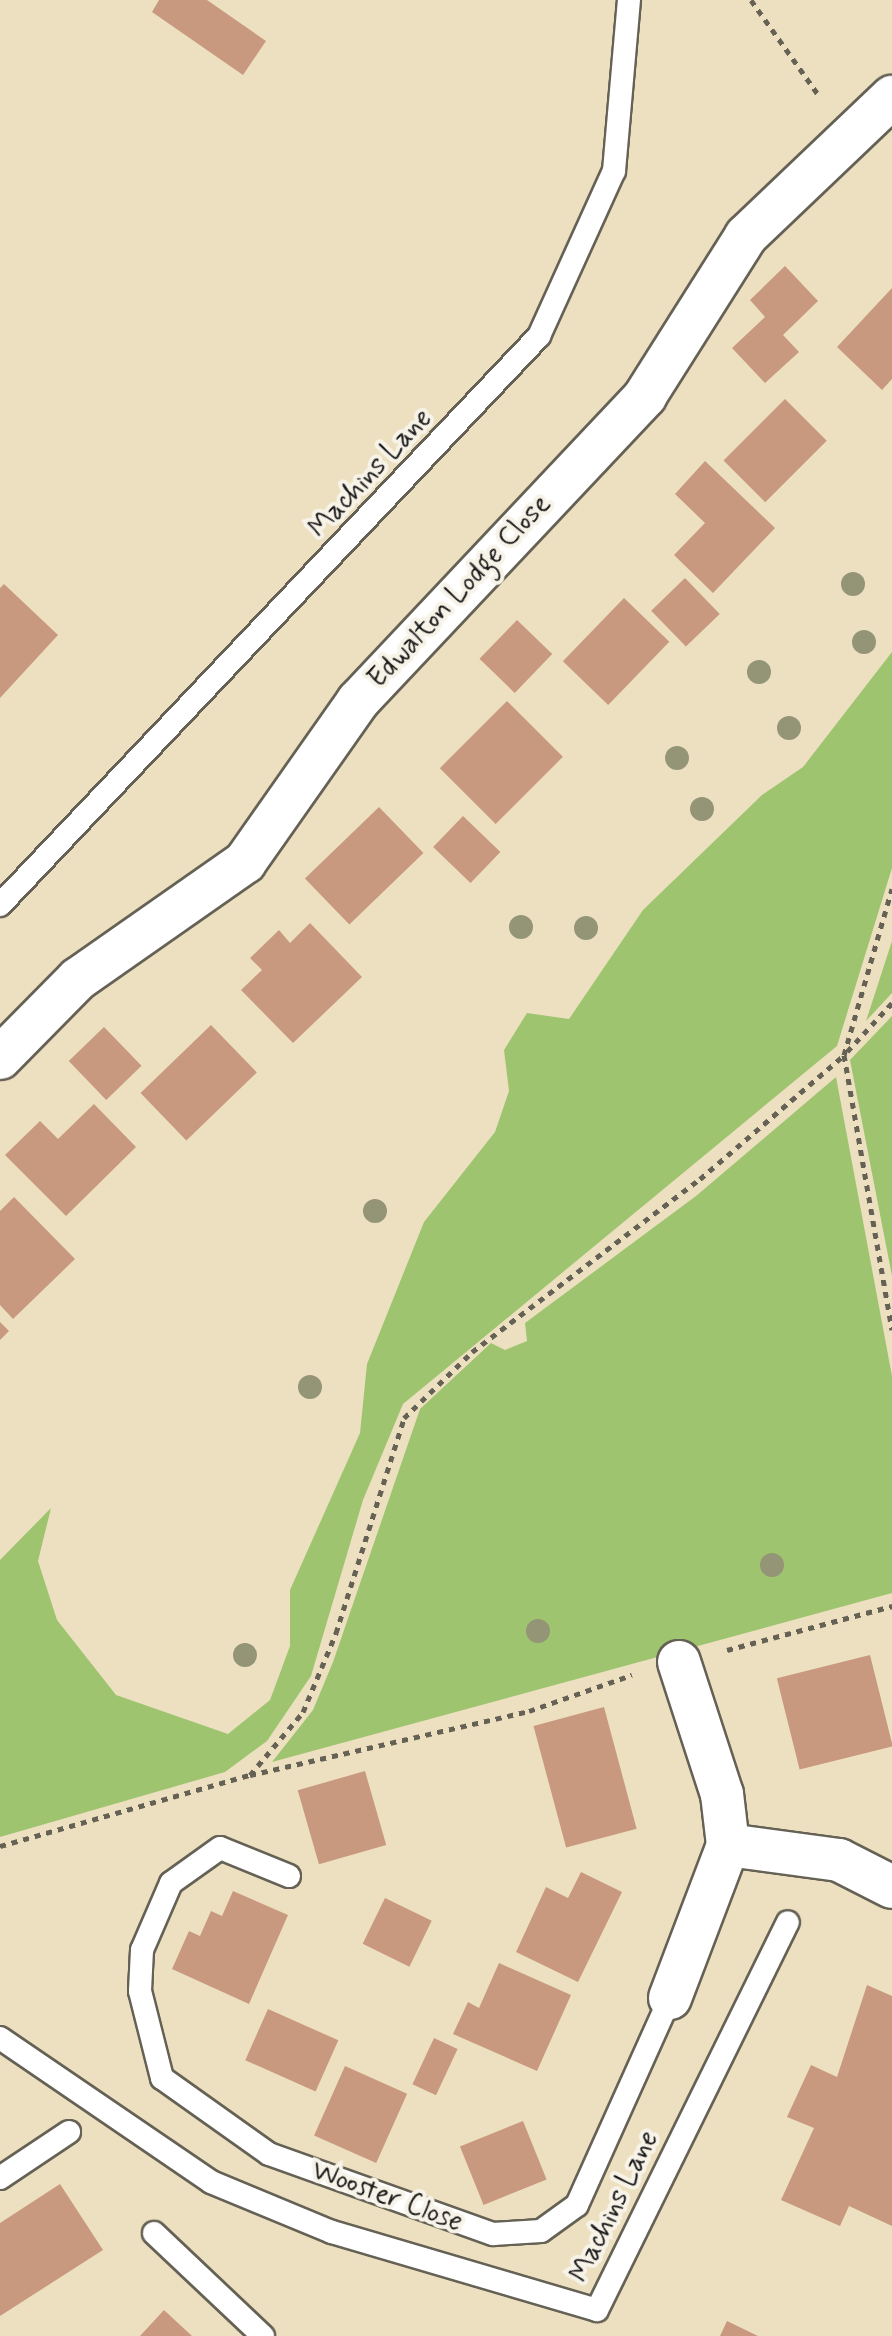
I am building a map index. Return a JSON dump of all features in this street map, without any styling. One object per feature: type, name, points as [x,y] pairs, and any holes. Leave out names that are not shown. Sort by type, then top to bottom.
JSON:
[{"type":"street","name":"Edwalton Lodge Close","points":[[0,1058],[78,979],[245,862],[358,701],[645,396],[746,236],[892,97]]},
{"type":"street","name":"Wooster Close","points":[[670,1998],[728,1845],[722,1794],[679,1662]]},
{"type":"street","points":[[728,1845],[839,1860],[892,1887]]},
{"type":"lane","name":"Machins Lane","points":[[0,905],[539,336],[614,171],[629,0]]},
{"type":"lane","name":"Wooster Close","points":[[289,1876],[220,1848],[171,1883],[142,1950],[140,1991],[162,2078],[269,2154],[493,2234],[541,2231],[577,2205],[670,1998]]},
{"type":"lane","name":"Machins Lane","points":[[0,2038],[211,2182],[332,2232],[597,2310],[788,1922]]},
{"type":"lane","points":[[0,2178],[69,2132]]},
{"type":"lane","points":[[154,2233],[263,2336]]},
{"type":"path","points":[[751,0],[847,137]]},
{"type":"path","points":[[892,889],[844,1055],[892,1330]]},
{"type":"path","points":[[250,1775],[303,1712],[336,1633],[404,1418],[472,1352],[700,1179],[844,1055],[892,1003]]},
{"type":"path","points":[[770,1640],[892,1606]]},
{"type":"path","points":[[0,1846],[250,1775],[529,1711],[591,1686]]},
{"type":"green space","points":[[892,652],[892,868],[837,1046],[403,1404],[363,1500],[311,1676],[267,1741],[225,1772],[0,1837],[0,1560],[51,1508],[38,1561],[57,1620],[116,1695],[228,1734],[270,1700],[290,1646],[290,1590],[360,1433],[367,1364],[424,1222],[495,1132],[509,1091],[504,1050],[527,1013],[569,1019],[643,910],[762,795],[803,767]]},
{"type":"green space","points":[[892,941],[892,993],[866,1021]]},
{"type":"green space","points":[[892,1016],[892,1276],[850,1060]]},
{"type":"green space","points":[[836,1077],[892,1376],[892,1593],[272,1762],[313,1710],[333,1662],[420,1409],[491,1343],[505,1350],[527,1341],[525,1323],[696,1196]]},
{"type":"building","points":[[159,0],[207,0],[266,41],[243,75],[152,12]]},
{"type":"building","points":[[785,266],[818,301],[783,335],[799,352],[765,383],[732,348],[765,317],[750,300]]},
{"type":"building","points":[[892,288],[892,379],[882,390],[837,347]]},
{"type":"building","points":[[785,399],[827,441],[765,502],[723,461]]},
{"type":"building","points":[[705,461],[775,528],[713,593],[674,555],[705,523],[675,494]]},
{"type":"building","points":[[685,578],[720,614],[686,647],[651,611]]},
{"type":"building","points":[[4,584],[58,635],[0,698],[0,588]]},
{"type":"building","points":[[624,598],[669,642],[608,705],[563,661]]},
{"type":"building","points":[[517,620],[552,654],[515,693],[479,659]]},
{"type":"building","points":[[507,701],[563,757],[496,824],[440,768]]},
{"type":"building","points":[[379,807],[423,853],[349,925],[305,879]]},
{"type":"building","points":[[463,816],[500,852],[471,883],[433,847]]},
{"type":"building","points":[[310,923],[362,977],[293,1043],[241,990],[262,970],[250,958],[279,930],[290,943]]},
{"type":"building","points":[[211,1025],[257,1072],[186,1141],[141,1093]]},
{"type":"building","points":[[104,1027],[142,1066],[106,1100],[69,1061]]},
{"type":"building","points":[[94,1104],[136,1147],[66,1216],[5,1155],[40,1121],[58,1139]]},
{"type":"building","points":[[14,1197],[75,1259],[13,1319],[0,1305],[0,1211]]},
{"type":"building","points":[[0,1322],[9,1331],[0,1340]]},
{"type":"building","points":[[870,1655],[892,1746],[800,1769],[777,1678]]},
{"type":"building","points":[[604,1707],[637,1829],[566,1848],[533,1726]]},
{"type":"building","points":[[365,1771],[386,1845],[319,1864],[298,1790]]},
{"type":"building","points":[[581,1872],[622,1892],[578,1982],[516,1952],[546,1887],[568,1898]]},
{"type":"building","points":[[233,1891],[288,1915],[249,2004],[172,1969],[189,1931],[200,1936],[211,1911],[222,1916]]},
{"type":"building","points":[[385,1898],[432,1921],[409,1967],[363,1944]]},
{"type":"building","points":[[499,1963],[571,1995],[537,2071],[453,2034],[468,2002],[479,2008]]},
{"type":"building","points":[[867,1985],[892,1996],[892,2226],[849,2206],[840,2226],[781,2200],[814,2128],[787,2117],[811,2065],[837,2077]]},
{"type":"building","points":[[268,2009],[338,2040],[316,2091],[245,2060]]},
{"type":"building","points":[[434,2038],[458,2049],[436,2095],[412,2084]]},
{"type":"building","points":[[345,2066],[407,2094],[376,2163],[314,2135]]},
{"type":"building","points":[[523,2121],[547,2179],[484,2205],[460,2146]]},
{"type":"building","points":[[60,2184],[103,2250],[0,2316],[0,2223]]},
{"type":"building","points":[[164,2310],[192,2336],[140,2336]]},
{"type":"building","points":[[727,2321],[758,2336],[720,2336]]}]
